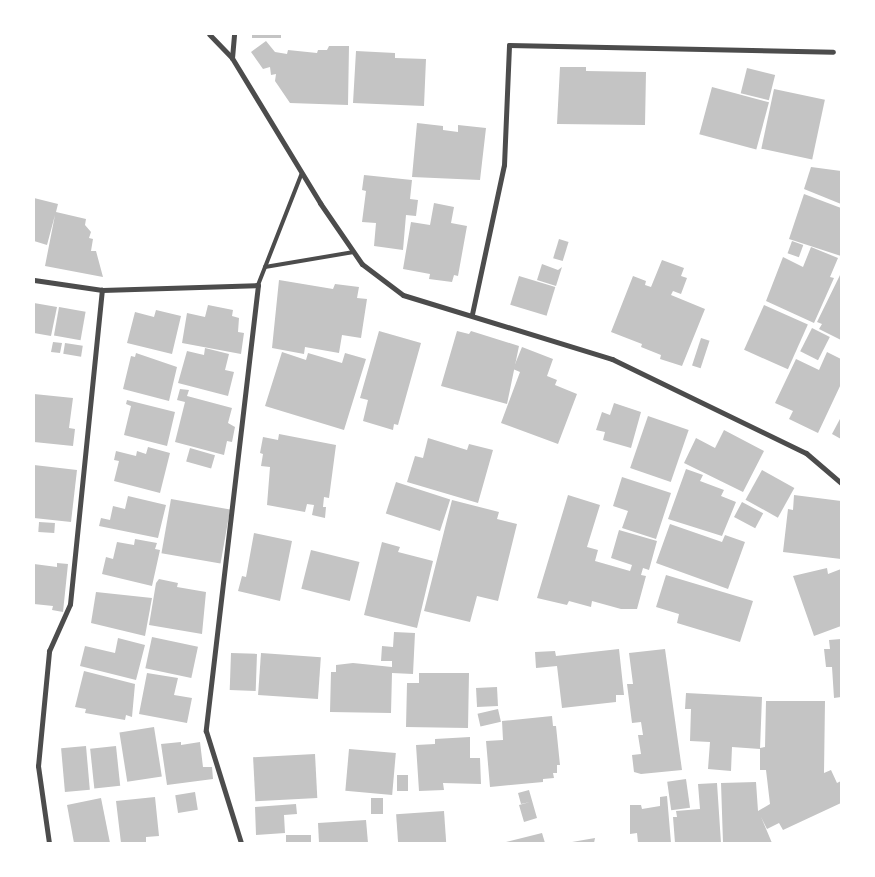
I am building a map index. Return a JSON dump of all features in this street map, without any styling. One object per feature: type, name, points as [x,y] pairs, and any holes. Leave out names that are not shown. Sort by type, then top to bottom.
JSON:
[{"type":"street","points":[[208,34],[232,58],[303,171],[320,203],[362,264],[403,295],[472,314],[612,359],[806,453],[841,483]]},
{"type":"street","points":[[232,58],[234,34]]},
{"type":"street","points":[[472,314],[504,165],[509,45],[834,52]]},
{"type":"street","points":[[34,280],[102,290],[258,285],[206,731],[241,843]]},
{"type":"street","points":[[49,843],[38,766],[48,651],[70,604],[102,290]]},
{"type":"lane","points":[[258,285],[303,171]]},
{"type":"lane","points":[[265,268],[354,252]]},
{"type":"building","points":[[252,34],[281,34],[281,38],[252,38]]},
{"type":"building","points":[[266,41],[275,52],[287,54],[288,50],[317,53],[318,50],[327,50],[329,46],[349,46],[348,105],[290,103],[275,81],[276,74],[271,75],[270,67],[263,69],[251,52]]},
{"type":"building","points":[[356,51],[395,53],[395,58],[426,59],[424,106],[353,103]]},
{"type":"building","points":[[560,67],[586,67],[586,71],[646,72],[645,125],[557,124]]},
{"type":"building","points":[[747,68],[775,75],[769,100],[741,93]]},
{"type":"building","points":[[712,87],[769,102],[756,150],[699,134]]},
{"type":"building","points":[[774,89],[825,100],[812,159],[761,149]]},
{"type":"building","points":[[417,123],[443,126],[443,130],[458,132],[458,125],[486,128],[480,180],[412,177]]},
{"type":"building","points":[[811,167],[841,171],[841,204],[804,189]]},
{"type":"building","points":[[364,175],[412,180],[410,199],[418,200],[416,216],[406,215],[403,250],[374,246],[376,223],[362,222],[366,191],[362,190]]},
{"type":"building","points":[[804,194],[841,208],[841,256],[789,239]]},
{"type":"building","points":[[34,198],[58,204],[56,212],[86,219],[85,225],[91,232],[89,238],[93,239],[91,251],[96,251],[103,277],[45,266],[55,215],[47,245],[34,241]]},
{"type":"building","points":[[434,203],[454,207],[451,223],[467,226],[458,276],[454,275],[452,282],[429,279],[430,274],[403,269],[411,222],[430,225]]},
{"type":"building","points":[[559,239],[569,242],[563,261],[553,258]]},
{"type":"building","points":[[792,241],[803,245],[799,257],[788,253]]},
{"type":"building","points":[[811,247],[838,258],[830,277],[834,278],[814,323],[766,301],[783,257],[803,267]]},
{"type":"building","points":[[662,260],[684,268],[681,276],[687,278],[681,294],[673,291],[671,295],[705,309],[682,366],[660,359],[661,355],[641,347],[642,344],[611,332],[633,276],[646,281],[645,285],[651,287]]},
{"type":"building","points":[[542,264],[558,270],[562,267],[556,286],[537,280]]},
{"type":"building","points":[[841,273],[841,340],[819,329],[822,324],[817,322]]},
{"type":"building","points":[[519,276],[555,287],[547,316],[510,305]]},
{"type":"building","points":[[279,280],[333,289],[335,284],[359,287],[357,298],[367,299],[361,338],[342,335],[339,353],[305,347],[304,354],[272,348]]},
{"type":"building","points":[[34,303],[57,307],[51,336],[34,333]]},
{"type":"building","points":[[208,305],[233,310],[232,316],[239,318],[238,332],[244,333],[241,354],[182,343],[187,313],[205,317]]},
{"type":"building","points":[[764,305],[808,325],[788,369],[744,350]]},
{"type":"building","points":[[59,307],[86,312],[81,340],[54,336]]},
{"type":"building","points":[[156,310],[181,316],[172,354],[127,343],[135,312],[154,317]]},
{"type":"building","points":[[812,328],[830,337],[818,360],[800,351]]},
{"type":"building","points":[[379,331],[421,343],[398,425],[394,424],[393,430],[363,421],[368,400],[360,398]]},
{"type":"building","points":[[457,331],[469,334],[471,331],[519,346],[507,404],[441,386]]},
{"type":"building","points":[[701,338],[710,341],[701,368],[692,366]]},
{"type":"building","points":[[53,342],[62,343],[60,353],[51,352]]},
{"type":"building","points":[[65,343],[83,346],[81,357],[63,354]]},
{"type":"building","points":[[522,347],[553,359],[547,376],[557,380],[555,385],[577,394],[558,444],[501,423],[520,372],[513,369]]},
{"type":"building","points":[[205,348],[229,354],[225,370],[234,372],[228,396],[178,383],[187,351],[204,355]]},
{"type":"building","points":[[282,352],[306,360],[308,353],[342,363],[345,353],[366,359],[344,430],[265,406]]},
{"type":"building","points":[[827,352],[841,359],[841,384],[818,433],[789,419],[793,411],[775,403],[796,359],[819,370]]},
{"type":"building","points":[[136,353],[177,367],[169,401],[123,389],[131,356],[135,357]]},
{"type":"building","points":[[180,389],[189,390],[187,396],[232,408],[228,423],[235,427],[232,442],[227,441],[224,455],[175,442],[185,402],[177,400]]},
{"type":"building","points":[[34,394],[73,398],[69,428],[75,429],[73,446],[34,442]]},
{"type":"building","points":[[127,400],[175,412],[167,446],[124,435],[131,406],[126,404]]},
{"type":"building","points":[[614,403],[641,412],[631,448],[603,440],[605,432],[596,430],[602,412],[610,415]]},
{"type":"building","points":[[648,416],[689,430],[671,482],[630,468]]},
{"type":"building","points":[[841,417],[841,439],[832,434]]},
{"type":"building","points":[[724,430],[764,451],[743,492],[684,463],[696,438],[715,448]]},
{"type":"building","points":[[279,434],[336,445],[329,498],[324,497],[323,507],[326,507],[325,518],[312,515],[314,505],[307,504],[305,512],[267,505],[270,467],[261,466],[263,454],[260,453],[263,437],[278,440]]},
{"type":"building","points":[[428,438],[467,450],[469,444],[493,450],[478,503],[407,482],[415,456],[423,458]]},
{"type":"building","points":[[148,447],[170,453],[160,493],[114,481],[119,461],[114,460],[116,451],[136,456],[137,451],[146,454]]},
{"type":"building","points":[[190,448],[215,455],[211,469],[186,461]]},
{"type":"building","points":[[34,465],[77,470],[71,522],[34,518]]},
{"type":"building","points":[[686,469],[703,475],[700,481],[724,490],[721,496],[736,502],[722,536],[668,519]]},
{"type":"building","points":[[762,470],[794,488],[778,518],[746,500]]},
{"type":"building","points":[[622,477],[671,493],[656,539],[622,528],[628,511],[613,506]]},
{"type":"building","points":[[396,482],[450,500],[440,531],[386,513]]},
{"type":"building","points":[[568,495],[600,505],[587,547],[598,550],[595,561],[630,571],[632,565],[611,558],[619,530],[657,541],[649,570],[643,568],[641,575],[646,576],[637,609],[621,609],[592,601],[591,607],[569,601],[567,605],[537,598]]},
{"type":"building","points":[[794,495],[841,501],[841,559],[783,552],[788,509],[793,510]]},
{"type":"building","points":[[128,496],[166,505],[158,538],[99,526],[101,518],[110,520],[113,506],[125,509]]},
{"type":"building","points":[[171,499],[230,509],[221,564],[161,553]]},
{"type":"building","points":[[452,500],[499,512],[497,519],[517,524],[498,601],[477,596],[470,622],[424,611]]},
{"type":"building","points":[[742,502],[763,513],[755,528],[734,517]]},
{"type":"building","points":[[39,522],[55,523],[54,533],[38,532]]},
{"type":"building","points":[[670,524],[722,542],[725,535],[745,542],[728,589],[656,563]]},
{"type":"building","points":[[254,533],[292,541],[280,601],[238,591],[242,576],[246,577]]},
{"type":"building","points":[[135,539],[157,543],[155,549],[160,550],[152,586],[102,574],[106,557],[113,559],[117,542],[134,545]]},
{"type":"building","points":[[382,542],[400,547],[398,552],[433,561],[417,628],[364,615]]},
{"type":"building","points":[[311,550],[360,562],[350,601],[301,589]]},
{"type":"building","points":[[57,563],[68,564],[63,612],[52,610],[53,606],[34,604],[34,564],[57,567]]},
{"type":"building","points":[[827,568],[828,574],[841,569],[841,626],[814,636],[793,576]]},
{"type":"building","points":[[666,575],[753,601],[740,642],[677,623],[679,614],[656,607]]},
{"type":"building","points":[[159,579],[178,583],[177,587],[206,592],[202,634],[149,625],[156,583]]},
{"type":"building","points":[[96,592],[152,598],[145,636],[91,623]]},
{"type":"building","points":[[394,632],[415,633],[413,674],[392,673],[391,713],[330,712],[331,672],[336,672],[336,665],[353,663],[392,667],[392,661],[381,661],[382,646],[393,647]]},
{"type":"building","points":[[152,637],[198,647],[191,678],[145,668]]},
{"type":"building","points":[[118,638],[145,645],[136,680],[80,666],[85,646],[115,653]]},
{"type":"building","points":[[841,639],[841,697],[834,698],[832,667],[826,667],[824,649],[830,649],[829,640]]},
{"type":"building","points":[[619,649],[624,695],[616,695],[616,702],[562,708],[557,666],[536,668],[535,652],[555,651],[556,656]]},
{"type":"building","points":[[665,649],[682,770],[641,774],[634,772],[632,755],[641,754],[638,735],[643,735],[641,722],[632,723],[627,684],[633,684],[629,653]]},
{"type":"building","points":[[231,653],[257,654],[256,691],[230,690]]},
{"type":"building","points":[[261,653],[321,657],[318,699],[258,695]]},
{"type":"building","points":[[84,671],[135,684],[132,717],[126,715],[125,720],[85,713],[86,709],[75,707]]},
{"type":"building","points":[[147,673],[178,678],[174,695],[192,698],[187,723],[139,714]]},
{"type":"building","points":[[419,673],[469,673],[468,728],[406,727],[407,683],[419,683]]},
{"type":"building","points":[[497,687],[498,706],[477,707],[476,688]]},
{"type":"building","points":[[686,693],[762,697],[760,749],[732,747],[731,771],[708,769],[710,742],[690,741],[691,709],[685,709]]},
{"type":"building","points":[[766,701],[825,701],[824,773],[831,770],[837,783],[841,781],[841,803],[783,830],[779,823],[767,829],[761,817],[772,843],[723,843],[721,783],[756,782],[758,811],[770,804],[766,770],[760,770],[760,748],[765,747]]},
{"type":"building","points":[[498,709],[501,722],[480,726],[478,714]]},
{"type":"building","points":[[552,716],[553,726],[556,726],[560,765],[557,765],[557,773],[553,773],[554,778],[543,779],[543,782],[490,787],[486,741],[503,740],[502,721]]},
{"type":"building","points":[[154,727],[162,776],[127,782],[119,732]]},
{"type":"building","points":[[470,737],[470,758],[480,758],[481,784],[443,783],[444,790],[419,791],[416,745],[435,744],[435,739]]},
{"type":"building","points":[[181,742],[181,745],[200,742],[203,767],[212,767],[213,779],[167,785],[161,744]]},
{"type":"building","points":[[86,746],[90,790],[65,792],[61,748]]},
{"type":"building","points":[[116,746],[120,786],[94,788],[90,749]]},
{"type":"building","points":[[349,749],[396,753],[392,795],[345,791]]},
{"type":"building","points":[[315,754],[317,798],[255,801],[253,757]]},
{"type":"building","points":[[397,775],[408,775],[408,791],[397,791]]},
{"type":"building","points":[[686,779],[690,808],[671,810],[667,782]]},
{"type":"building","points":[[717,783],[721,843],[675,843],[673,817],[677,817],[676,811],[700,809],[698,784]]},
{"type":"building","points":[[529,790],[537,818],[524,822],[519,805],[530,802],[521,804],[518,793]]},
{"type":"building","points":[[195,792],[198,810],[178,813],[175,795]]},
{"type":"building","points":[[667,796],[671,843],[638,843],[637,833],[630,834],[630,805],[641,805],[642,809],[660,806],[660,797]]},
{"type":"building","points":[[155,797],[159,836],[146,837],[146,842],[121,843],[116,801]]},
{"type":"building","points":[[101,798],[110,843],[74,843],[67,805]]},
{"type":"building","points":[[371,798],[383,798],[383,814],[371,814]]},
{"type":"building","points":[[296,804],[297,814],[284,815],[285,833],[256,835],[255,807]]},
{"type":"building","points":[[444,811],[446,843],[398,843],[396,814]]},
{"type":"building","points":[[366,820],[368,843],[319,843],[318,823]]},
{"type":"building","points":[[542,833],[545,843],[502,843]]},
{"type":"building","points":[[286,835],[311,835],[311,843],[286,843]]},
{"type":"building","points":[[595,838],[594,843],[572,843],[572,842]]}]
